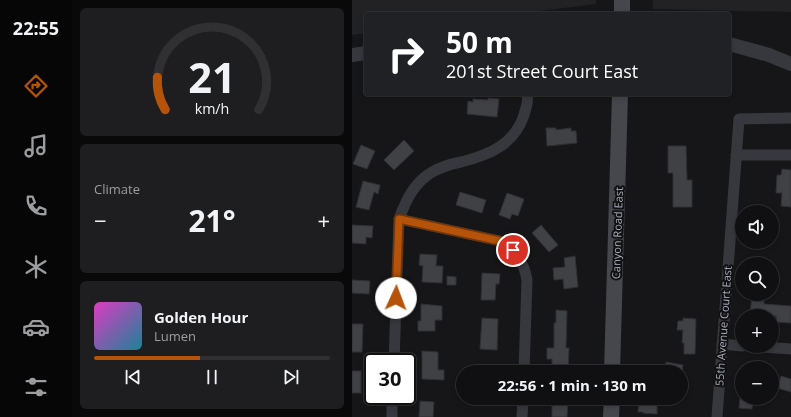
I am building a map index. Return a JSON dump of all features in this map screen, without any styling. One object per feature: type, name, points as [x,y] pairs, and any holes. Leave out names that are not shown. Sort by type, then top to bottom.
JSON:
[{"type":"main road","points":[[622,0],[622,12]]},
{"type":"main road","name":"Canyon Road East","points":[[612,365],[620,99]]},
{"type":"main road","points":[[611,417],[612,405]]},
{"type":"street","points":[[731,45],[769,55],[791,64]]},
{"type":"street","points":[[352,55],[364,53]]},
{"type":"street","points":[[394,353],[399,219],[408,196],[420,182],[432,172],[447,165],[481,157],[500,147],[506,142],[518,127],[522,119],[527,106],[527,96]]},
{"type":"street","name":"55th Avenue Court East","points":[[717,417],[738,119],[791,118]]},
{"type":"street","points":[[736,155],[791,155]]},
{"type":"street","points":[[399,219],[500,241],[513,250],[524,266],[527,280],[524,365]]},
{"type":"street","points":[[722,344],[735,345]]},
{"type":"street","points":[[779,348],[791,349]]},
{"type":"street","points":[[392,405],[392,417]]},
{"type":"street","points":[[522,417],[523,405]]},
{"type":"shaded area","points":[[352,0],[596,0],[596,4],[532,12],[364,12],[364,33],[352,35]]},
{"type":"shaded area","points":[[653,0],[791,0],[791,12],[653,9]]},
{"type":"building","points":[[488,98],[499,99],[497,117],[467,114],[468,101],[473,102],[473,99],[488,100]]},
{"type":"building","points":[[546,128],[556,128],[556,130],[571,128],[571,131],[576,131],[577,143],[547,146]]},
{"type":"building","points":[[404,140],[414,151],[394,170],[384,160]]},
{"type":"building","points":[[361,145],[375,151],[367,169],[353,164]]},
{"type":"building","points":[[668,146],[686,146],[687,180],[692,180],[692,207],[673,207],[673,173],[668,173]]},
{"type":"building","points":[[782,169],[791,170],[791,207],[781,206],[782,193],[776,193],[777,175],[781,175]]},
{"type":"building","points":[[363,181],[380,185],[378,194],[374,192],[369,210],[356,207]]},
{"type":"building","points":[[460,192],[486,200],[482,213],[456,205]]},
{"type":"building","points":[[507,193],[524,199],[518,216],[512,214],[510,219],[499,215]]},
{"type":"building","points":[[352,225],[373,226],[372,238],[366,237],[366,244],[352,243]]},
{"type":"building","points":[[541,225],[558,245],[549,252],[532,233]]},
{"type":"building","points":[[420,254],[437,255],[436,266],[443,266],[442,283],[422,282],[423,266],[419,265]]},
{"type":"building","points":[[575,256],[578,287],[564,289],[563,279],[554,280],[553,268],[565,267],[564,258]]},
{"type":"building","points":[[482,273],[500,274],[499,284],[496,284],[495,300],[481,300]]},
{"type":"building","points":[[447,276],[456,277],[456,285],[447,285]]},
{"type":"building","points":[[352,280],[370,281],[369,294],[352,293]]},
{"type":"building","points":[[751,301],[764,301],[764,304],[791,306],[791,323],[779,322],[779,309],[751,309]]},
{"type":"building","points":[[421,304],[442,306],[442,320],[435,320],[435,331],[418,331],[418,321],[421,321]]},
{"type":"building","points":[[556,310],[567,311],[566,348],[569,348],[568,365],[552,365],[552,359],[547,359],[547,348],[554,348],[554,323],[556,323]]},
{"type":"building","points":[[482,318],[498,319],[497,350],[480,349]]},
{"type":"building","points":[[683,318],[696,319],[695,354],[684,354],[684,343],[682,343],[683,330],[677,330],[678,321],[683,321]]},
{"type":"building","points":[[352,324],[363,324],[362,352],[352,352]]},
{"type":"building","points":[[422,351],[438,352],[438,370],[444,370],[444,380],[422,379]]},
{"type":"building","points":[[666,362],[683,365],[666,365]]},
{"type":"building","points":[[352,371],[361,371],[361,393],[352,393]]},
{"type":"building","points":[[781,376],[791,379],[791,392],[779,389]]},
{"type":"building","points":[[420,401],[434,402],[433,417],[419,417]]},
{"type":"building","points":[[552,405],[568,405],[567,417],[552,417]]},
{"type":"building","points":[[638,405],[657,405],[657,414],[638,412]]},
{"type":"building","points":[[739,405],[752,405],[752,409],[739,408]]},
{"type":"route","points":[[396,298],[399,219],[500,241],[513,250]]}]
